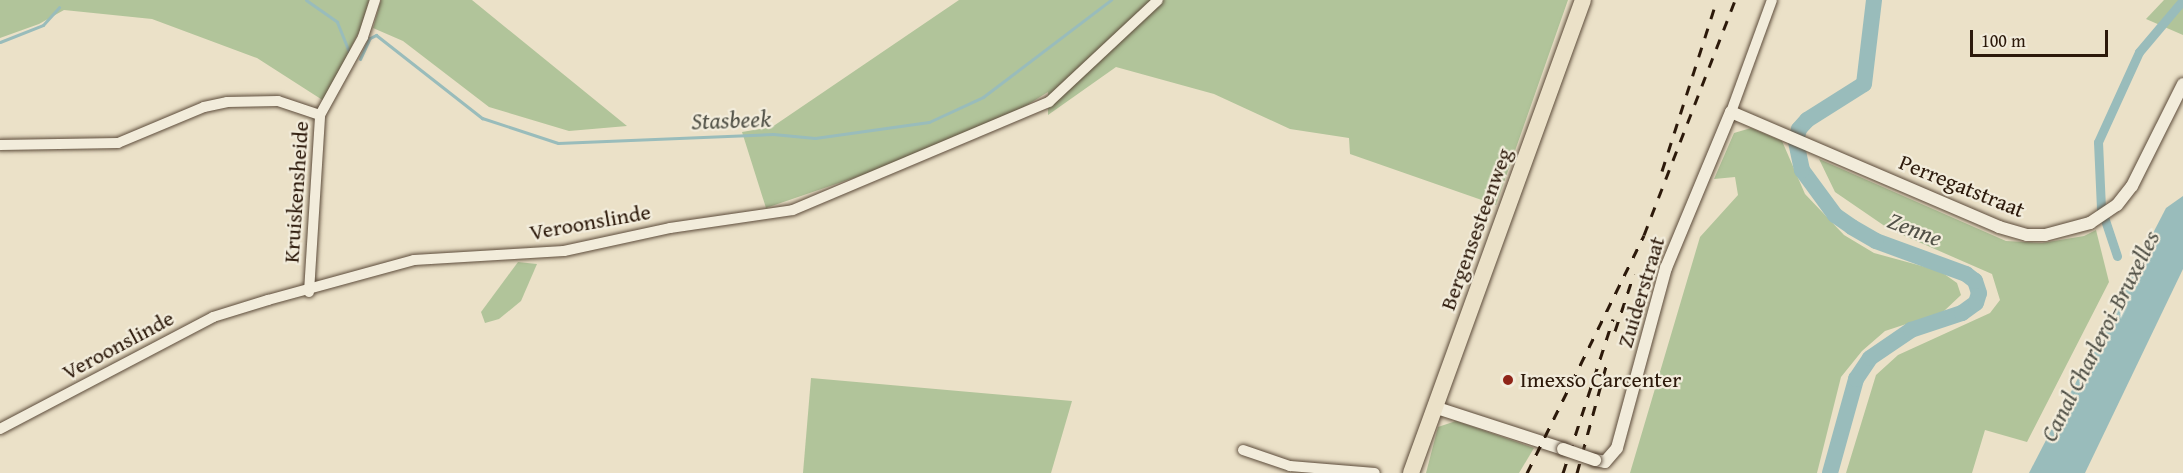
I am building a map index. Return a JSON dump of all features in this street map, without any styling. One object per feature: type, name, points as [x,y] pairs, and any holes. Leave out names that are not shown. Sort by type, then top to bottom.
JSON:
[{"type":"main road","name":"Bergensesteenweg","points":[[1411,473],[1583,0]]},
{"type":"street","name":"Kruiskensheide","points":[[309,292],[320,115],[358,48],[375,0]]},
{"type":"street","name":"Veroonslinde","points":[[0,429],[213,317],[414,261],[564,252],[670,228],[793,210],[1049,102],[1158,0]]},
{"type":"street","name":"Zuiderstraat","points":[[1434,407],[1595,460],[1605,462],[1617,448],[1666,268],[1731,112],[1772,0]]},
{"type":"street","name":"Perregatstraat","points":[[1731,112],[2027,235],[2061,232],[2090,223],[2117,205],[2143,167],[2183,84]]},
{"type":"street","points":[[3,145],[118,143],[204,107],[227,102],[278,101],[320,115]]},
{"type":"street","points":[[1243,450],[1290,466],[1375,473]]},
{"type":"green space","points":[[0,0],[369,0],[361,28],[324,101],[257,58],[152,19],[64,10],[39,24],[0,38]]},
{"type":"green space","points":[[381,0],[472,0],[627,126],[569,131],[489,107],[403,41],[373,28]]},
{"type":"green space","points":[[959,0],[1568,0],[1496,205],[1350,154],[1349,138],[1290,129],[1214,94],[1116,67],[1048,115],[1048,92],[1013,114],[871,172],[766,208],[742,132],[772,127]]},
{"type":"green space","points":[[2164,0],[2183,0],[2183,35],[2146,19]]},
{"type":"green space","points":[[1751,128],[1782,141],[1805,194],[1844,235],[1874,253],[1940,271],[1957,283],[1961,295],[1943,312],[1885,331],[1862,351],[1841,377],[1817,473],[1630,473],[1700,237],[1738,195],[1735,177],[1714,179],[1734,133]]},
{"type":"green space","points":[[1819,159],[2006,241],[2042,243],[2084,236],[2096,230],[2109,282],[2027,442],[1985,430],[1972,473],[1846,473],[1876,375],[1898,355],[1990,313],[2000,300],[1992,274],[1889,229],[1835,192]]},
{"type":"green space","points":[[518,262],[537,264],[521,301],[499,319],[485,323],[481,312]]},
{"type":"green space","points":[[811,378],[1072,401],[1051,473],[803,473]]},
{"type":"green space","points":[[1456,421],[1534,448],[1519,473],[1426,473],[1438,427]]},
{"type":"water","name":"Canal Charleroi-Bruxelles","points":[[2183,196],[2183,269],[2085,473],[2029,473],[2166,208]]},
{"type":"waterway","name":"Stasbeek","points":[[306,0],[337,22],[350,55]]},
{"type":"waterway","name":"Stasbeek","points":[[360,59],[370,38],[376,35],[482,118],[558,143],[773,134],[815,138],[929,122],[983,97],[1111,0]]},
{"type":"waterway","name":"Zenne","points":[[1830,473],[1856,379],[1870,358],[1911,330],[1962,313],[1976,303],[1979,293],[1975,281],[1966,274],[1876,241],[1852,227],[1835,215],[1802,170],[1796,141],[1799,129],[1807,120],[1864,84],[1874,0]]},
{"type":"waterway","name":"Canal Charleroi-Bruxelles","points":[[2117,256],[2101,208],[2098,142],[2139,52],[2183,0]]},
{"type":"waterway","name":"Stasbeek","points":[[0,42],[43,25],[59,7]]},
{"type":"railway","points":[[1662,171],[1717,0]]},
{"type":"railway","points":[[1527,473],[1644,235],[1735,0]]},
{"type":"railway","points":[[1615,331],[1634,274]]},
{"type":"railway","points":[[1563,473],[1613,319]]},
{"type":"railway","points":[[1577,473],[1608,359]]},
{"type":"place","name":"Imexso Carcenter","points":[[1508,380]]}]
